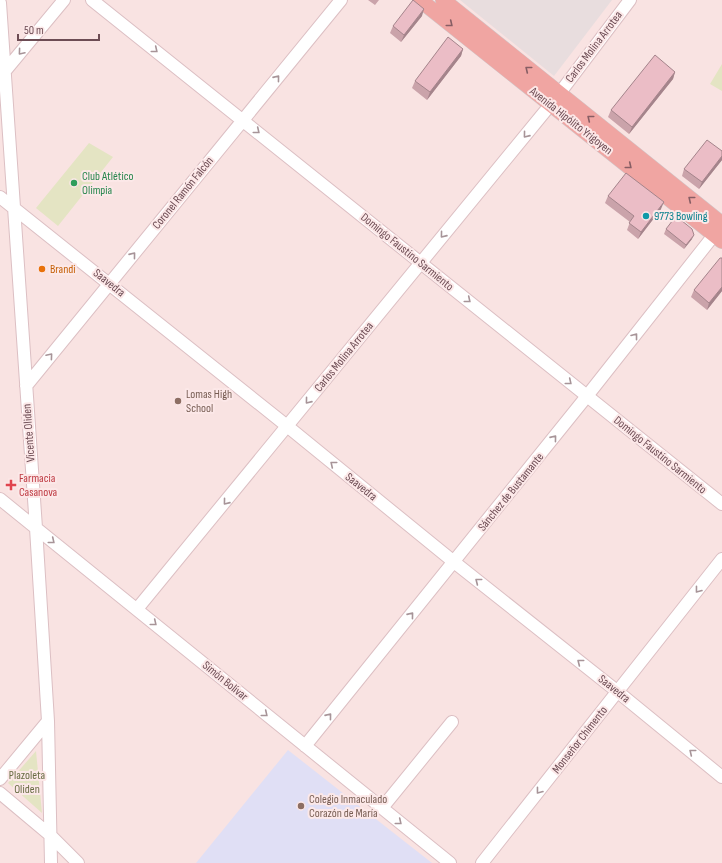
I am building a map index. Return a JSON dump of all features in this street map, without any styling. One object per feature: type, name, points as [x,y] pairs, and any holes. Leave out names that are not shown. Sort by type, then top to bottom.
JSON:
[{"type":"main road","name":"Avenida Hipólito Yrigoyen","points":[[420,0],[555,99]]},
{"type":"main road","name":"Avenida Hipólito Yrigoyen","points":[[443,0],[555,99],[719,234]]},
{"type":"street","points":[[4,72],[64,0]]},
{"type":"street","name":"Domingo Faustino Sarmiento","points":[[92,0],[722,504]]},
{"type":"street","name":"Coronel Ramón Falcón","points":[[26,386],[341,0]]},
{"type":"street","name":"Carlos Molina Arrotea","points":[[137,609],[555,99],[630,0]]},
{"type":"street","name":"Vicente Oliden","points":[[0,3],[48,721],[51,863]]},
{"type":"street","name":"Saavedra","points":[[0,197],[287,426],[722,777]]},
{"type":"street","name":"Sánchez de Bustamante","points":[[305,746],[719,234]]},
{"type":"street","name":"Simón Bolívar","points":[[0,499],[450,863]]},
{"type":"street","name":"Monseñor Chimento","points":[[482,863],[722,559]]},
{"type":"street","points":[[0,779],[48,721]]},
{"type":"street","points":[[382,808],[452,722]]},
{"type":"street","points":[[0,793],[50,835],[78,863]]},
{"type":"shaded area","points":[[460,0],[612,0],[554,76]]},
{"type":"shaded area","name":"Colegio Inmaculado Corazón de María","points":[[288,750],[432,863],[196,863]]},
{"type":"green space","points":[[722,64],[722,91],[710,84]]},
{"type":"green space","name":"Club Atlético Olimpia","points":[[89,143],[113,157],[58,226],[36,208]]},
{"type":"green space","name":"Plazoleta Oliden","points":[[36,751],[42,813],[8,783]]},
{"type":"building","points":[[413,0],[424,9],[404,35],[393,26]]},
{"type":"building","points":[[448,37],[463,49],[430,92],[415,81]]},
{"type":"building","points":[[655,55],[675,72],[632,127],[611,110]]},
{"type":"building","points":[[707,140],[722,151],[722,156],[702,182],[684,169]]},
{"type":"building","points":[[626,173],[664,202],[641,232],[629,223],[634,216],[608,196]]},
{"type":"building","points":[[676,216],[692,229],[694,235],[686,245],[666,229]]},
{"type":"building","points":[[720,258],[722,258],[722,287],[709,303],[694,290]]},
{"type":"place","name":"Club Atlético Olimpia","points":[[74,183]]},
{"type":"place","name":"9773 Bowling","points":[[646,216]]},
{"type":"place","name":"Brandi","points":[[42,269]]},
{"type":"place","name":"Lomas High School","points":[[178,401]]},
{"type":"place","name":"Farmacia Casanova","points":[[11,485]]},
{"type":"place","name":"Colegio Inmaculado Corazón de María","points":[[301,806]]}]
